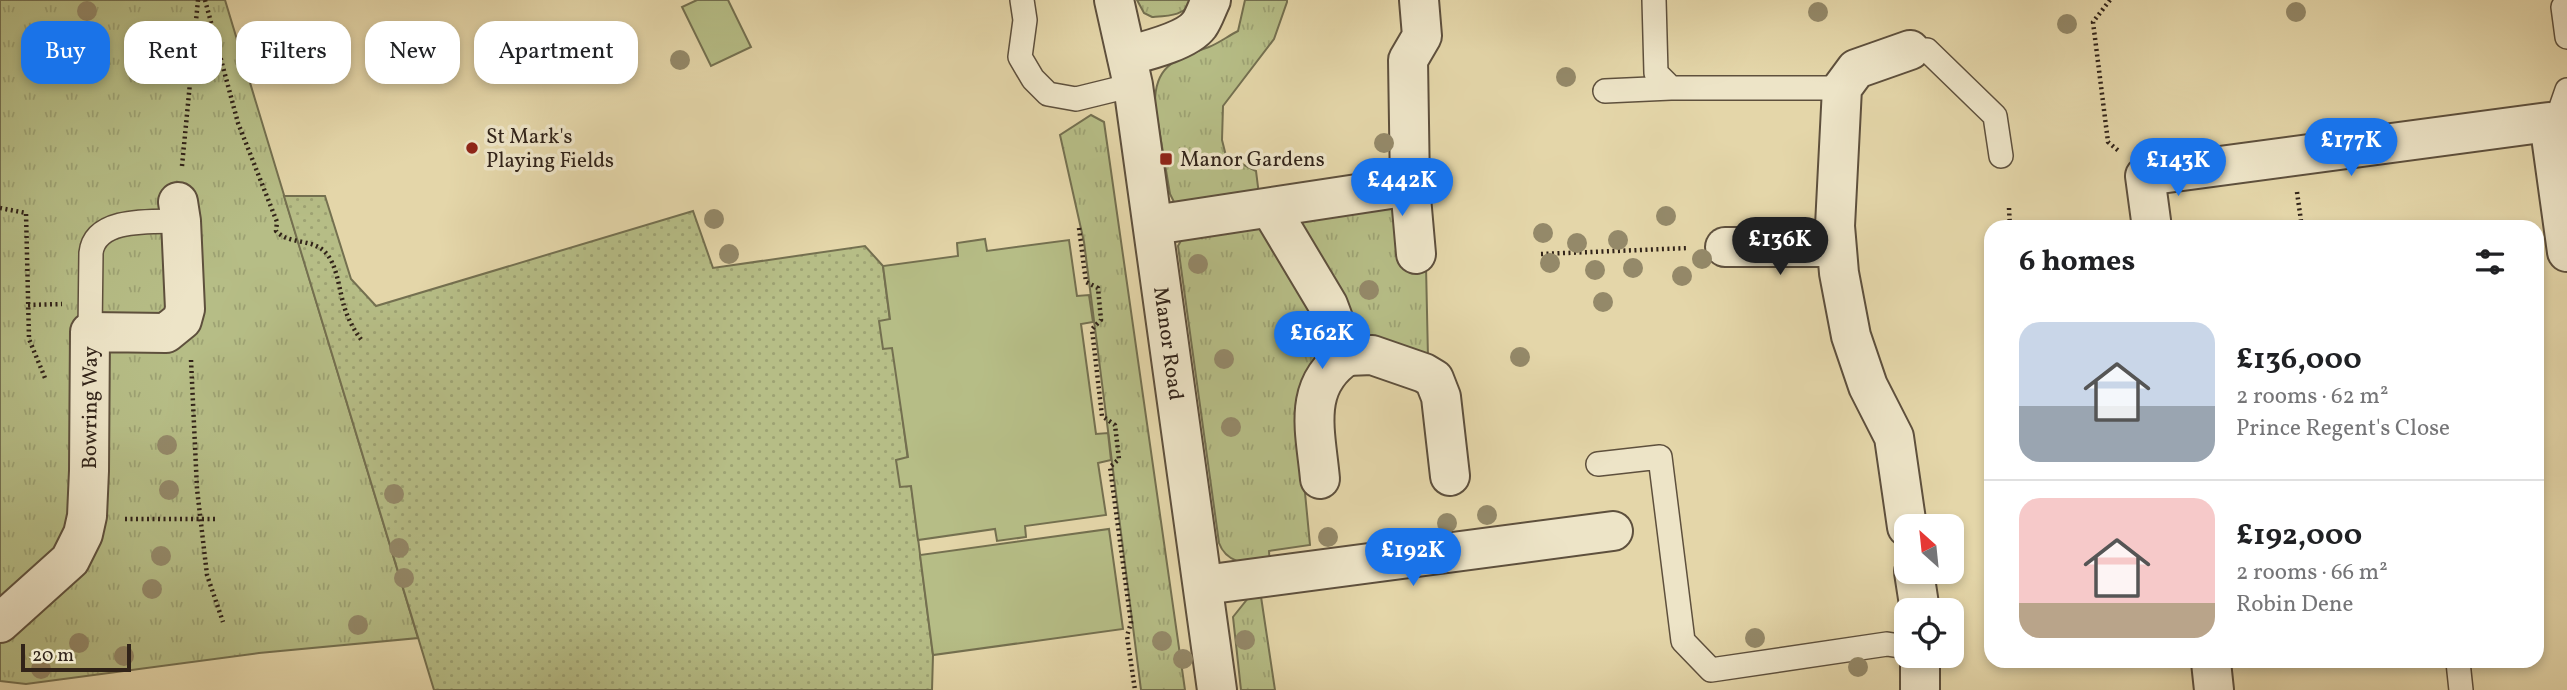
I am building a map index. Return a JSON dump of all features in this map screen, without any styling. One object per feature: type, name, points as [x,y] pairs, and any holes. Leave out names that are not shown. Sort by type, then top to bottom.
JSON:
[{"type":"street","name":"Manor Road","points":[[1114,0],[1130,71],[1154,225],[1217,690]]},
{"type":"street","points":[[1130,71],[1151,50],[1192,32],[1200,25],[1211,0]]},
{"type":"street","points":[[1416,254],[1410,187],[1408,60],[1422,36],[1419,0]]},
{"type":"street","points":[[1905,514],[1894,437],[1858,362],[1842,291],[1836,247],[1847,68],[1910,50]]},
{"type":"street","points":[[2151,220],[2145,176],[2558,106],[2567,253]]},
{"type":"street","points":[[1154,225],[1410,187]]},
{"type":"street","points":[[1275,208],[1276,218],[1328,305],[1347,356]]},
{"type":"street","points":[[166,333],[182,320],[185,309],[179,211]]},
{"type":"street","points":[[1725,247],[1836,247]]},
{"type":"street","name":"Bowring Way","points":[[0,623],[70,559],[83,534],[87,516],[90,332],[166,333]]},
{"type":"street","points":[[1320,479],[1315,424],[1318,387],[1329,369],[1347,356],[1360,354],[1372,355],[1434,379],[1441,397],[1450,476]]},
{"type":"street","points":[[1204,585],[1613,531]]},
{"type":"street","points":[[1920,668],[1920,690]]},
{"type":"street","points":[[2212,668],[2214,690]]},
{"type":"lane","points":[[1022,0],[1025,20],[1020,57],[1033,79],[1048,94],[1076,99],[1130,71]]},
{"type":"lane","points":[[1654,0],[1656,73],[1671,88]]},
{"type":"lane","points":[[2563,7],[2567,37]]},
{"type":"lane","points":[[1910,50],[1927,50],[1995,116],[2001,156]]},
{"type":"lane","points":[[1605,91],[1671,88],[1847,68]]},
{"type":"lane","points":[[90,332],[91,253],[95,242],[117,225],[179,211]]},
{"type":"lane","points":[[1598,464],[1660,457],[1683,640],[1711,670],[1887,644],[1894,646]]},
{"type":"lane","points":[[2459,668],[2461,690]]},
{"type":"path","points":[[179,211],[198,0]]},
{"type":"path","points":[[205,0],[239,123],[277,222],[276,231],[282,238],[314,245],[326,253],[345,310],[353,329],[363,342]]},
{"type":"path","points":[[2110,0],[2093,22],[2108,142],[2145,176]]},
{"type":"path","points":[[2296,184],[2301,220]]},
{"type":"path","points":[[0,208],[26,213],[29,339],[45,378]]},
{"type":"path","points":[[2009,208],[2010,220]]},
{"type":"path","points":[[1079,228],[1086,282],[1098,288],[1101,320],[1092,329],[1102,416],[1115,425],[1119,459],[1110,467],[1131,623],[1127,636],[1135,690]]},
{"type":"path","points":[[1541,254],[1725,247]]},
{"type":"path","points":[[166,333],[191,347],[197,489],[207,575],[223,622]]},
{"type":"path","points":[[87,516],[120,519],[215,519]]},
{"type":"green space","points":[[0,0],[225,0],[236,36],[236,84],[250,84],[418,638],[259,653],[26,684],[0,681]]},
{"type":"green space","points":[[697,0],[728,0],[751,47],[711,66],[682,7]]},
{"type":"green space","points":[[1137,0],[1192,0],[1181,12],[1152,17],[1144,13]]},
{"type":"green space","points":[[1245,0],[1287,0],[1274,39],[1223,106],[1222,140],[1226,156],[1256,171],[1260,203],[1182,207],[1174,202],[1170,194],[1155,105],[1159,80],[1163,72],[1178,60],[1238,31]]},
{"type":"green space","points":[[1091,115],[1104,122],[1185,690],[1141,690],[1084,242],[1060,135]]},
{"type":"green space","points":[[284,196],[325,196],[351,279],[376,306],[693,211],[713,268],[865,246],[883,266],[933,655],[932,690],[434,690]]},
{"type":"green space","points":[[1389,207],[1426,266],[1428,358],[1369,342],[1354,329],[1294,221]]},
{"type":"green space","points":[[1254,222],[1301,274],[1321,342],[1299,430],[1310,545],[1269,551],[1270,566],[1247,564],[1233,559],[1219,543],[1178,246],[1183,237]]},
{"type":"green space","points":[[985,239],[987,251],[1069,240],[1077,296],[1089,295],[1093,322],[1081,324],[1096,434],[1108,433],[1111,460],[1098,463],[1106,515],[1025,526],[1026,537],[997,541],[995,529],[918,540],[911,486],[900,487],[896,460],[908,457],[892,348],[883,349],[879,321],[890,319],[883,266],[958,256],[957,243]]},
{"type":"green space","points":[[1109,529],[1123,629],[933,655],[920,555]]},
{"type":"green space","points":[[1260,590],[1275,690],[1241,690],[1233,617],[1249,597]]},
{"type":"place","name":"St Mark's Playing Fields","points":[[472,148]]},
{"type":"place","name":"Manor Gardens","points":[[1166,159]]}]
